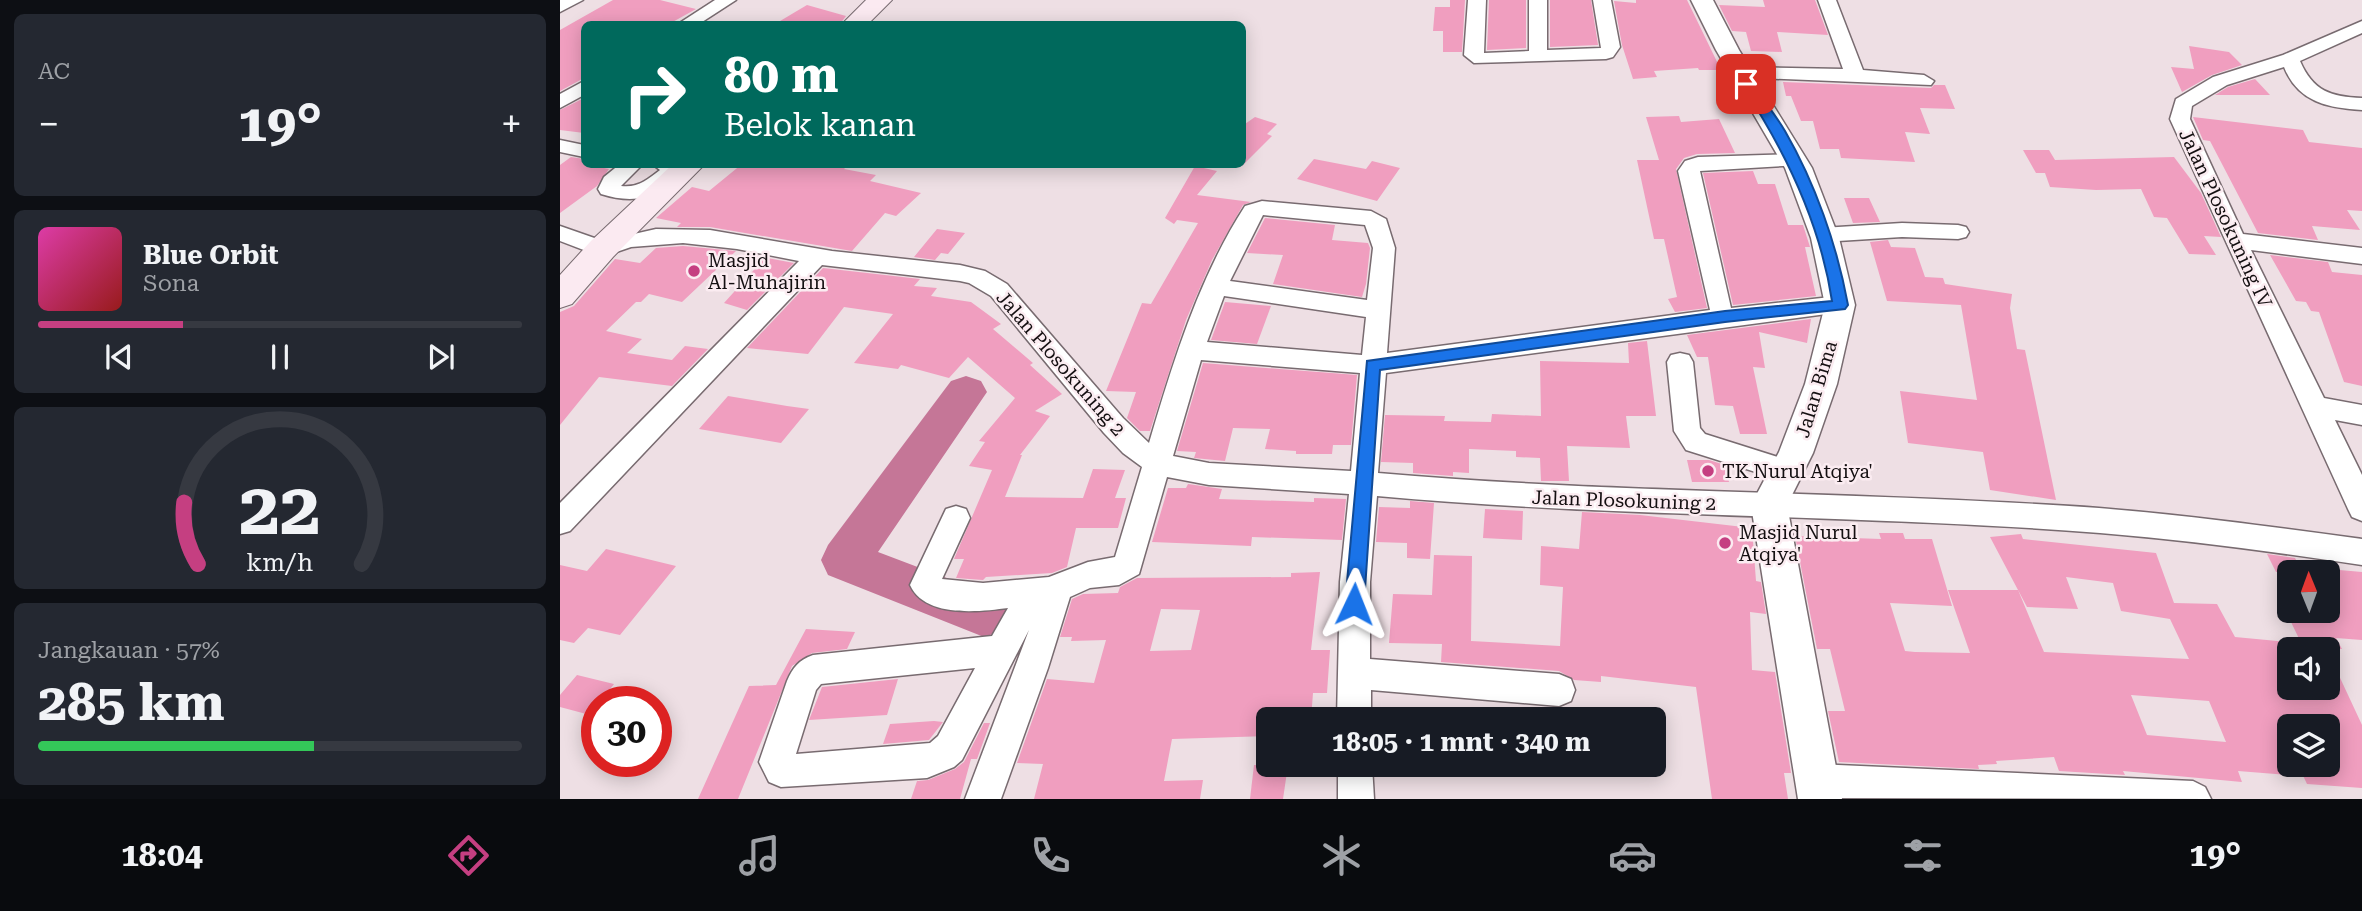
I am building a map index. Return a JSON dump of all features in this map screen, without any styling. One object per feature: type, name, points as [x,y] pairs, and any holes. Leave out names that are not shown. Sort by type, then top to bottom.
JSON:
[{"type":"main road","points":[[856,21],[880,0]]},
{"type":"main road","points":[[560,296],[602,249],[687,168]]},
{"type":"street","points":[[560,7],[574,0]]},
{"type":"street","points":[[692,21],[727,0]]},
{"type":"street","points":[[1477,0],[1473,55],[1481,59],[1599,53],[1610,50],[1602,0]]},
{"type":"street","points":[[1538,0],[1538,56]]},
{"type":"street","name":"Jalan Bima","points":[[1702,0],[1739,74],[1778,131],[1794,160],[1835,272],[1840,305],[1821,384],[1787,471],[1769,505]]},
{"type":"street","points":[[1827,0],[1855,75]]},
{"type":"street","name":"Jalan Plosokuning IV","points":[[2362,26],[2290,59],[2220,81],[2183,103],[2180,119],[2362,509]]},
{"type":"street","points":[[2290,59],[2298,82],[2307,91],[2344,103],[2362,104]]},
{"type":"street","points":[[1739,74],[1855,75],[1924,81]]},
{"type":"street","points":[[560,102],[581,89]]},
{"type":"street","points":[[560,146],[581,150]]},
{"type":"street","points":[[1720,306],[1689,172],[1692,166],[1698,163],[1794,160]]},
{"type":"street","points":[[628,168],[609,188],[622,194],[645,192],[675,168]]},
{"type":"street","points":[[956,518],[929,570],[925,584],[929,589],[957,596],[1002,596],[1046,589],[1088,575],[1119,572],[1127,568],[1156,462],[1192,350],[1216,287],[1253,211],[1275,207],[1371,218],[1378,225],[1384,248],[1376,310],[1355,582],[1354,707]]},
{"type":"street","points":[[1822,235],[1910,230],[1958,232]]},
{"type":"street","points":[[560,233],[602,249]]},
{"type":"street","name":"Jalan Plosokuning 2","points":[[602,249],[636,239],[696,236],[731,239],[817,257],[970,274],[999,290],[1121,434],[1156,462],[1189,471],[1309,479],[1362,486],[1641,503],[1769,505]]},
{"type":"street","points":[[2235,241],[2362,256]]},
{"type":"street","points":[[560,522],[817,257]]},
{"type":"street","points":[[1216,287],[1376,310]]},
{"type":"street","points":[[1192,350],[1372,365],[1725,317],[1840,305]]},
{"type":"street","points":[[1680,362],[1687,431],[1696,442],[1787,471]]},
{"type":"street","points":[[2315,406],[2362,415]]},
{"type":"street","points":[[2193,799],[1818,790],[1769,505],[2006,513],[2287,540],[2362,552]]},
{"type":"street","points":[[1001,650],[813,670],[803,681],[776,762],[781,770],[793,771],[927,761],[942,755],[950,748],[1001,650],[1046,589]]},
{"type":"street","points":[[983,799],[1015,709],[1028,682],[1046,589]]},
{"type":"street","points":[[1353,673],[1559,690]]},
{"type":"street","points":[[1355,777],[1356,799]]},
{"type":"building","points":[[613,0],[660,0],[696,9],[674,21],[581,21],[581,80],[560,91],[560,30]]},
{"type":"building","points":[[1450,0],[1465,0],[1462,52],[1443,52],[1443,31],[1433,31],[1435,7],[1450,7]]},
{"type":"building","points":[[1489,0],[1526,0],[1526,48],[1487,50]]},
{"type":"building","points":[[1550,0],[1591,0],[1598,45],[1550,47]]},
{"type":"building","points":[[1636,0],[1687,0],[1721,70],[1698,68],[1654,71],[1657,77],[1633,79],[1622,45],[1614,1],[1636,3]]},
{"type":"building","points":[[1763,0],[1815,0],[1828,35],[1777,32],[1782,52],[1751,51],[1746,32],[1732,31],[1719,5],[1765,7]]},
{"type":"building","points":[[807,5],[846,16],[842,21],[780,21]]},
{"type":"building","points":[[2189,46],[2229,52],[2242,65],[2212,75],[2182,92],[2171,67],[2194,69]]},
{"type":"building","points":[[2255,79],[2270,95],[2215,95],[2228,87]]},
{"type":"building","points":[[1783,82],[1931,88],[1934,85],[1945,85],[1955,109],[1920,108],[1930,134],[1905,132],[1915,162],[1841,158],[1839,149],[1820,149],[1813,121],[1801,121],[1791,96],[1786,96]]},
{"type":"building","points":[[581,100],[581,133],[560,130],[560,110]]},
{"type":"building","points":[[1679,116],[1681,122],[1719,119],[1735,153],[1697,154],[1684,158],[1676,169],[1707,308],[1675,312],[1668,299],[1677,297],[1664,239],[1654,239],[1637,160],[1659,160],[1646,117]]},
{"type":"building","points":[[1255,117],[1277,124],[1267,134],[1272,136],[1246,162],[1246,123]]},
{"type":"building","points":[[2193,117],[2303,130],[2309,142],[2362,148],[2362,211],[2347,210],[2360,230],[2312,226],[2318,240],[2258,233],[2210,141],[2203,140]]},
{"type":"building","points":[[2023,150],[2049,150],[2055,160],[2174,157],[2201,193],[2221,237],[2204,236],[2216,255],[2189,254],[2167,218],[2154,217],[2141,189],[2050,187],[2045,173],[2036,173]]},
{"type":"building","points":[[571,157],[581,159],[581,168],[609,169],[597,186],[560,213],[560,165]]},
{"type":"building","points":[[1314,159],[1366,169],[1372,161],[1400,168],[1377,201],[1297,179]]},
{"type":"building","points":[[737,168],[845,168],[876,175],[870,181],[921,193],[896,216],[885,213],[852,251],[710,227],[677,227],[681,223],[656,218],[692,187],[709,191]]},
{"type":"building","points":[[1194,168],[1217,171],[1197,195],[1251,202],[1243,205],[1212,260],[1186,320],[1150,431],[1140,431],[1127,418],[1136,392],[1106,391],[1142,303],[1151,304],[1198,223],[1177,220],[1174,224],[1165,218]]},
{"type":"building","points":[[1753,171],[1758,184],[1775,184],[1788,225],[1803,225],[1810,247],[1805,247],[1816,296],[1733,305],[1703,173]]},
{"type":"building","points":[[1844,198],[1869,198],[1880,222],[1853,223]]},
{"type":"building","points":[[1265,218],[1335,225],[1332,240],[1368,243],[1370,248],[1366,284],[1362,297],[1273,284],[1283,255],[1247,253]]},
{"type":"building","points":[[937,229],[965,233],[948,254],[941,253],[935,260],[914,257]]},
{"type":"building","points":[[1888,240],[1891,247],[1915,248],[1925,277],[1943,278],[1945,284],[2012,294],[2010,308],[2017,349],[2025,350],[2056,500],[1990,490],[1983,452],[1908,443],[1900,391],[1977,400],[1961,305],[1887,301],[1870,242]]},
{"type":"building","points":[[683,246],[736,251],[682,302],[649,294],[641,302],[636,302],[606,331],[642,339],[627,353],[672,360],[685,346],[708,349],[672,386],[599,377],[560,425],[560,312],[574,306],[615,259],[640,263],[656,248]]},
{"type":"building","points":[[2270,255],[2328,262],[2332,272],[2362,275],[2362,386],[2344,382],[2319,312],[2311,311],[2306,302],[2296,301]]},
{"type":"building","points":[[757,256],[794,263],[747,310],[724,303],[762,261]]},
{"type":"building","points":[[823,268],[920,279],[914,286],[937,288],[931,296],[971,302],[1001,324],[993,329],[1033,363],[1030,365],[1062,394],[1035,411],[1050,416],[1020,455],[1005,497],[1083,498],[1093,469],[1125,470],[1115,498],[1126,498],[1118,528],[1076,528],[1067,567],[1052,573],[986,577],[983,580],[956,578],[964,559],[954,559],[992,470],[969,466],[985,442],[979,441],[1015,398],[968,357],[949,378],[901,365],[898,369],[854,363],[893,314],[844,307],[808,354],[747,348]]},
{"type":"building","points":[[1225,302],[1271,306],[1257,344],[1211,340]]},
{"type":"building","points":[[1811,319],[1807,343],[1759,332],[1765,368],[1753,367],[1767,434],[1740,434],[1733,406],[1715,405],[1708,357],[1697,357],[1687,335]]},
{"type":"building","points":[[1647,341],[1656,416],[1626,416],[1630,448],[1567,446],[1569,481],[1541,481],[1540,458],[1516,457],[1516,451],[1469,449],[1469,473],[1453,472],[1453,476],[1413,473],[1413,463],[1381,462],[1385,415],[1445,416],[1444,421],[1491,422],[1492,414],[1541,416],[1540,361],[1629,363],[1628,343]]},
{"type":"building","points":[[1203,363],[1357,375],[1351,445],[1333,445],[1332,454],[1296,454],[1296,451],[1265,449],[1270,429],[1233,428],[1225,461],[1194,458],[1196,452],[1177,451]]},
{"type":"building","points":[[728,396],[809,409],[781,443],[699,429]]},
{"type":"building","name":"TK Nurul Atqiya'","points":[[1687,460],[1709,460],[1725,465],[1729,482],[1692,482]]},
{"type":"building","points":[[1188,484],[1222,489],[1219,499],[1314,502],[1314,498],[1346,499],[1342,540],[1252,537],[1251,546],[1152,542],[1168,488],[1186,488]]},
{"type":"building","points":[[1410,501],[1434,503],[1430,559],[1407,558],[1407,543],[1376,542],[1379,507],[1410,508]]},
{"type":"building","points":[[1485,509],[1523,511],[1522,540],[1483,538]]},
{"type":"building","points":[[1582,512],[1640,515],[1752,528],[1756,581],[1761,582],[1766,614],[1750,612],[1752,670],[1775,672],[1791,773],[1784,773],[1788,799],[1712,799],[1696,687],[1601,676],[1601,682],[1574,680],[1559,671],[1441,662],[1442,644],[1389,643],[1393,594],[1432,595],[1434,555],[1472,556],[1471,641],[1560,646],[1563,587],[1540,585],[1541,546],[1579,549]]},
{"type":"building","points":[[1879,533],[1903,533],[1905,539],[1932,539],[1952,606],[1890,603],[1905,651],[1970,653],[1948,590],[2018,590],[2044,652],[2189,659],[2170,619],[2121,611],[2113,583],[2066,577],[2078,609],[2027,607],[1990,537],[2021,534],[2023,539],[2156,553],[2174,603],[2217,604],[2235,637],[2277,641],[2277,700],[2340,700],[2340,678],[2362,725],[2362,788],[2307,784],[2304,777],[2340,777],[2340,714],[2277,714],[2277,774],[2238,771],[2242,782],[2123,771],[2125,775],[2059,771],[2054,757],[1996,761],[1997,764],[1978,765],[1979,769],[1839,762],[1828,711],[1845,711],[1830,649],[1817,649],[1795,536],[1881,539]],"holes":[[[2131,695],[2209,701],[2226,742],[2147,735]]]},
{"type":"building","points":[[606,549],[676,566],[620,635],[588,628],[574,643],[560,640],[560,565],[587,571]]},
{"type":"building","points":[[2267,554],[2295,558],[2296,560],[2277,560],[2276,572]]},
{"type":"building","points":[[2340,570],[2362,572],[2362,640],[2298,637],[2291,623],[2340,623]]},
{"type":"building","points":[[1320,572],[1311,650],[1330,650],[1327,693],[1313,693],[1312,707],[1256,707],[1256,736],[1172,739],[1164,781],[1203,780],[1200,799],[1034,799],[1043,764],[1017,763],[1047,679],[1094,683],[1106,640],[1071,641],[1072,637],[1060,637],[1072,599],[1083,594],[1118,593],[1120,587],[1137,578],[1291,577],[1291,573]],"holes":[[[1161,609],[1200,610],[1191,650],[1150,651]]]},
{"type":"building","points":[[806,629],[855,632],[847,649],[812,653],[792,666],[738,799],[698,799],[749,686],[776,685]]},
{"type":"building","points":[[577,675],[614,684],[581,686],[581,713],[560,707],[560,695]]},
{"type":"building","points":[[898,679],[887,715],[809,720],[822,687]]},
{"type":"building","points":[[943,722],[929,740],[883,744],[890,724]]},
{"type":"building","points":[[984,723],[990,723],[977,759],[971,759],[960,799],[911,799],[917,781],[928,780],[955,769],[964,762]]},
{"type":"building","points":[[1254,765],[1256,777],[1286,777],[1283,799],[1250,799]]},
{"type":"waterway","points":[[966,392],[845,560],[984,615]]},
{"type":"place","name":"Masjid Al-Muhajirin","points":[[694,271]]},
{"type":"place","name":"TK Nurul Atqiya'","points":[[1708,471]]},
{"type":"place","name":"Masjid Nurul Atqiya'","points":[[1725,543]]},
{"type":"route","points":[[1354,604],[1372,365],[1725,317],[1840,305],[1835,272],[1805,184],[1778,131],[1746,84]]}]
